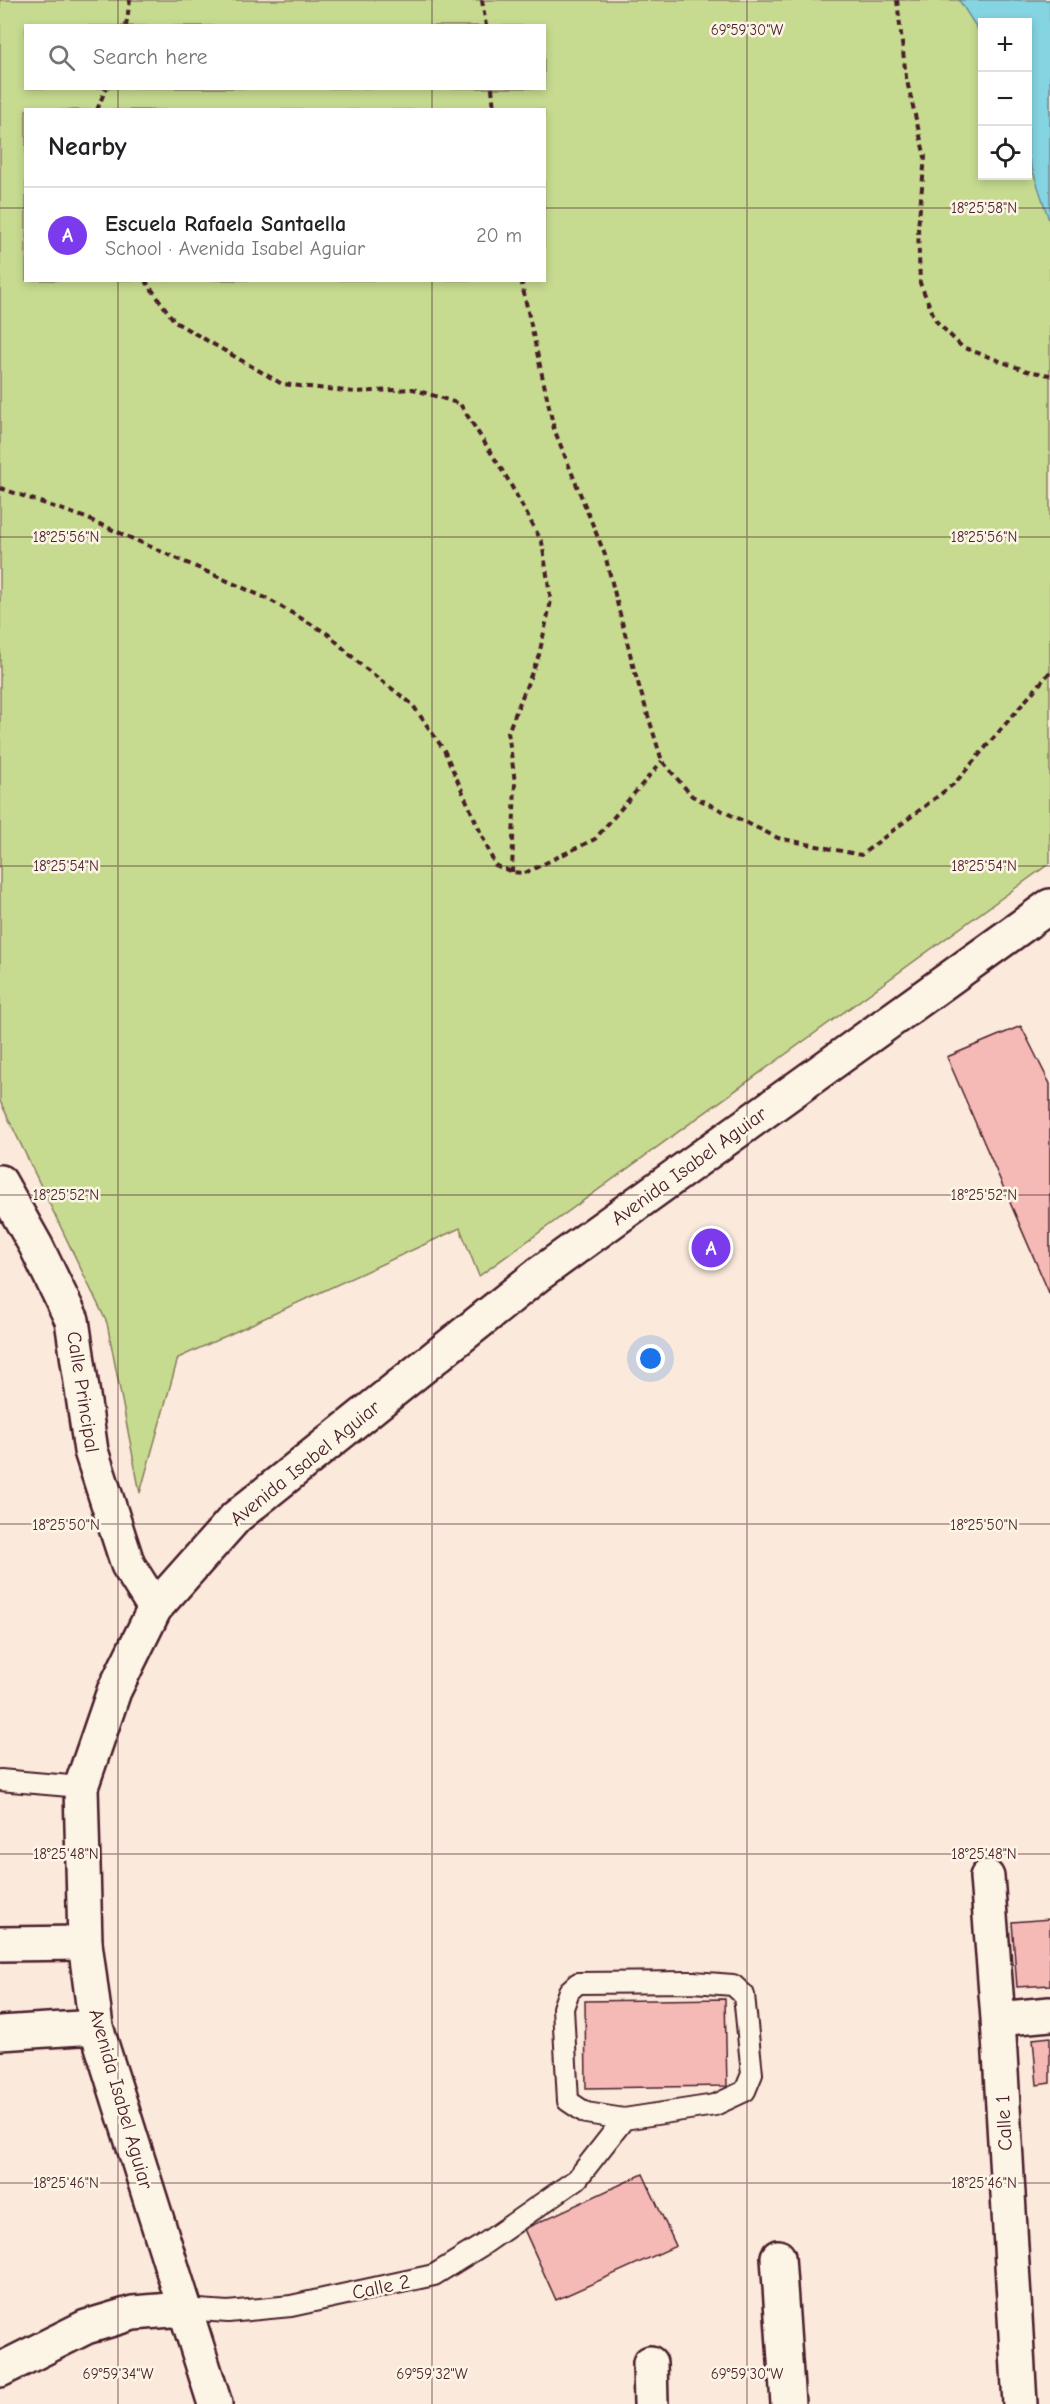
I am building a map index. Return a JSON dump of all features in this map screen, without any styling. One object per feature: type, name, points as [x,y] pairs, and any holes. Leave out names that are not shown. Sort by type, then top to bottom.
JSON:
[{"type":"main road","name":"Avenida Isabel Aguiar","points":[[215,2404],[96,2027],[85,1943],[81,1787],[114,1691],[155,1608],[236,1517],[539,1274],[1050,906]]},
{"type":"main road","name":"Calle Principal","points":[[0,1182],[36,1246],[72,1320],[91,1451],[128,1565],[155,1608]]},
{"type":"main road","name":"Calle 1","points":[[987,1877],[998,2019],[1020,2404]]},
{"type":"main road","points":[[0,1944],[85,1943]]},
{"type":"main road","points":[[998,2019],[1050,2014]]},
{"type":"main road","points":[[0,2033],[96,2027]]},
{"type":"main road","points":[[777,2257],[788,2404]]},
{"type":"main road","name":"Calle 2","points":[[0,2370],[86,2327],[133,2313],[184,2309]]},
{"type":"main road","points":[[650,2363],[651,2404]]},
{"type":"lane","points":[[0,1780],[81,1787]]},
{"type":"lane","points":[[693,1982],[733,1985],[744,1995],[752,2074],[745,2091],[715,2105],[624,2119],[586,2112],[568,2101],[563,2008],[569,1991],[578,1983],[693,1982]]},
{"type":"lane","name":"Calle 2","points":[[184,2309],[228,2312],[291,2306],[434,2275],[509,2228],[577,2180],[624,2119]]},
{"type":"path","points":[[126,24],[130,0]]},
{"type":"path","points":[[482,0],[486,24]]},
{"type":"path","points":[[897,0],[906,77],[925,157],[918,228],[920,283],[936,321],[962,347],[1027,371],[1050,375]]},
{"type":"path","points":[[99,108],[105,90]]},
{"type":"path","points":[[492,90],[494,108]]},
{"type":"path","points":[[146,282],[175,322],[282,384],[355,392],[413,389],[460,404],[507,478],[542,542],[551,601],[539,655],[508,732],[514,782],[512,872]]},
{"type":"path","points":[[521,282],[554,429],[605,555],[635,673],[662,761],[692,796],[777,838],[861,855],[955,783],[1050,672]]},
{"type":"path","points":[[0,488],[86,519],[268,599],[328,634],[361,665],[412,704],[444,750],[495,865],[512,872],[525,873],[595,839],[662,761]]},
{"type":"green space","points":[[0,0],[1050,0],[1050,863],[479,1276],[460,1228],[178,1358],[140,1493],[107,1323],[0,1101]]},
{"type":"water","points":[[959,0],[1050,0],[1050,223],[1032,168],[1032,18],[978,18],[978,30]]},
{"type":"building","points":[[1021,1026],[1050,1084],[1050,1295],[947,1057]]},
{"type":"building","points":[[1050,1919],[1050,1985],[1017,1987],[1012,1922]]},
{"type":"building","points":[[725,1999],[727,2086],[586,2088],[585,2001]]},
{"type":"building","points":[[1050,2037],[1050,2083],[1037,2085],[1033,2039]]},
{"type":"building","points":[[643,2174],[676,2246],[556,2300],[524,2229]]},
{"type":"place","name":"Escuela Rafaela Santaella","points":[[711,1248]]}]
